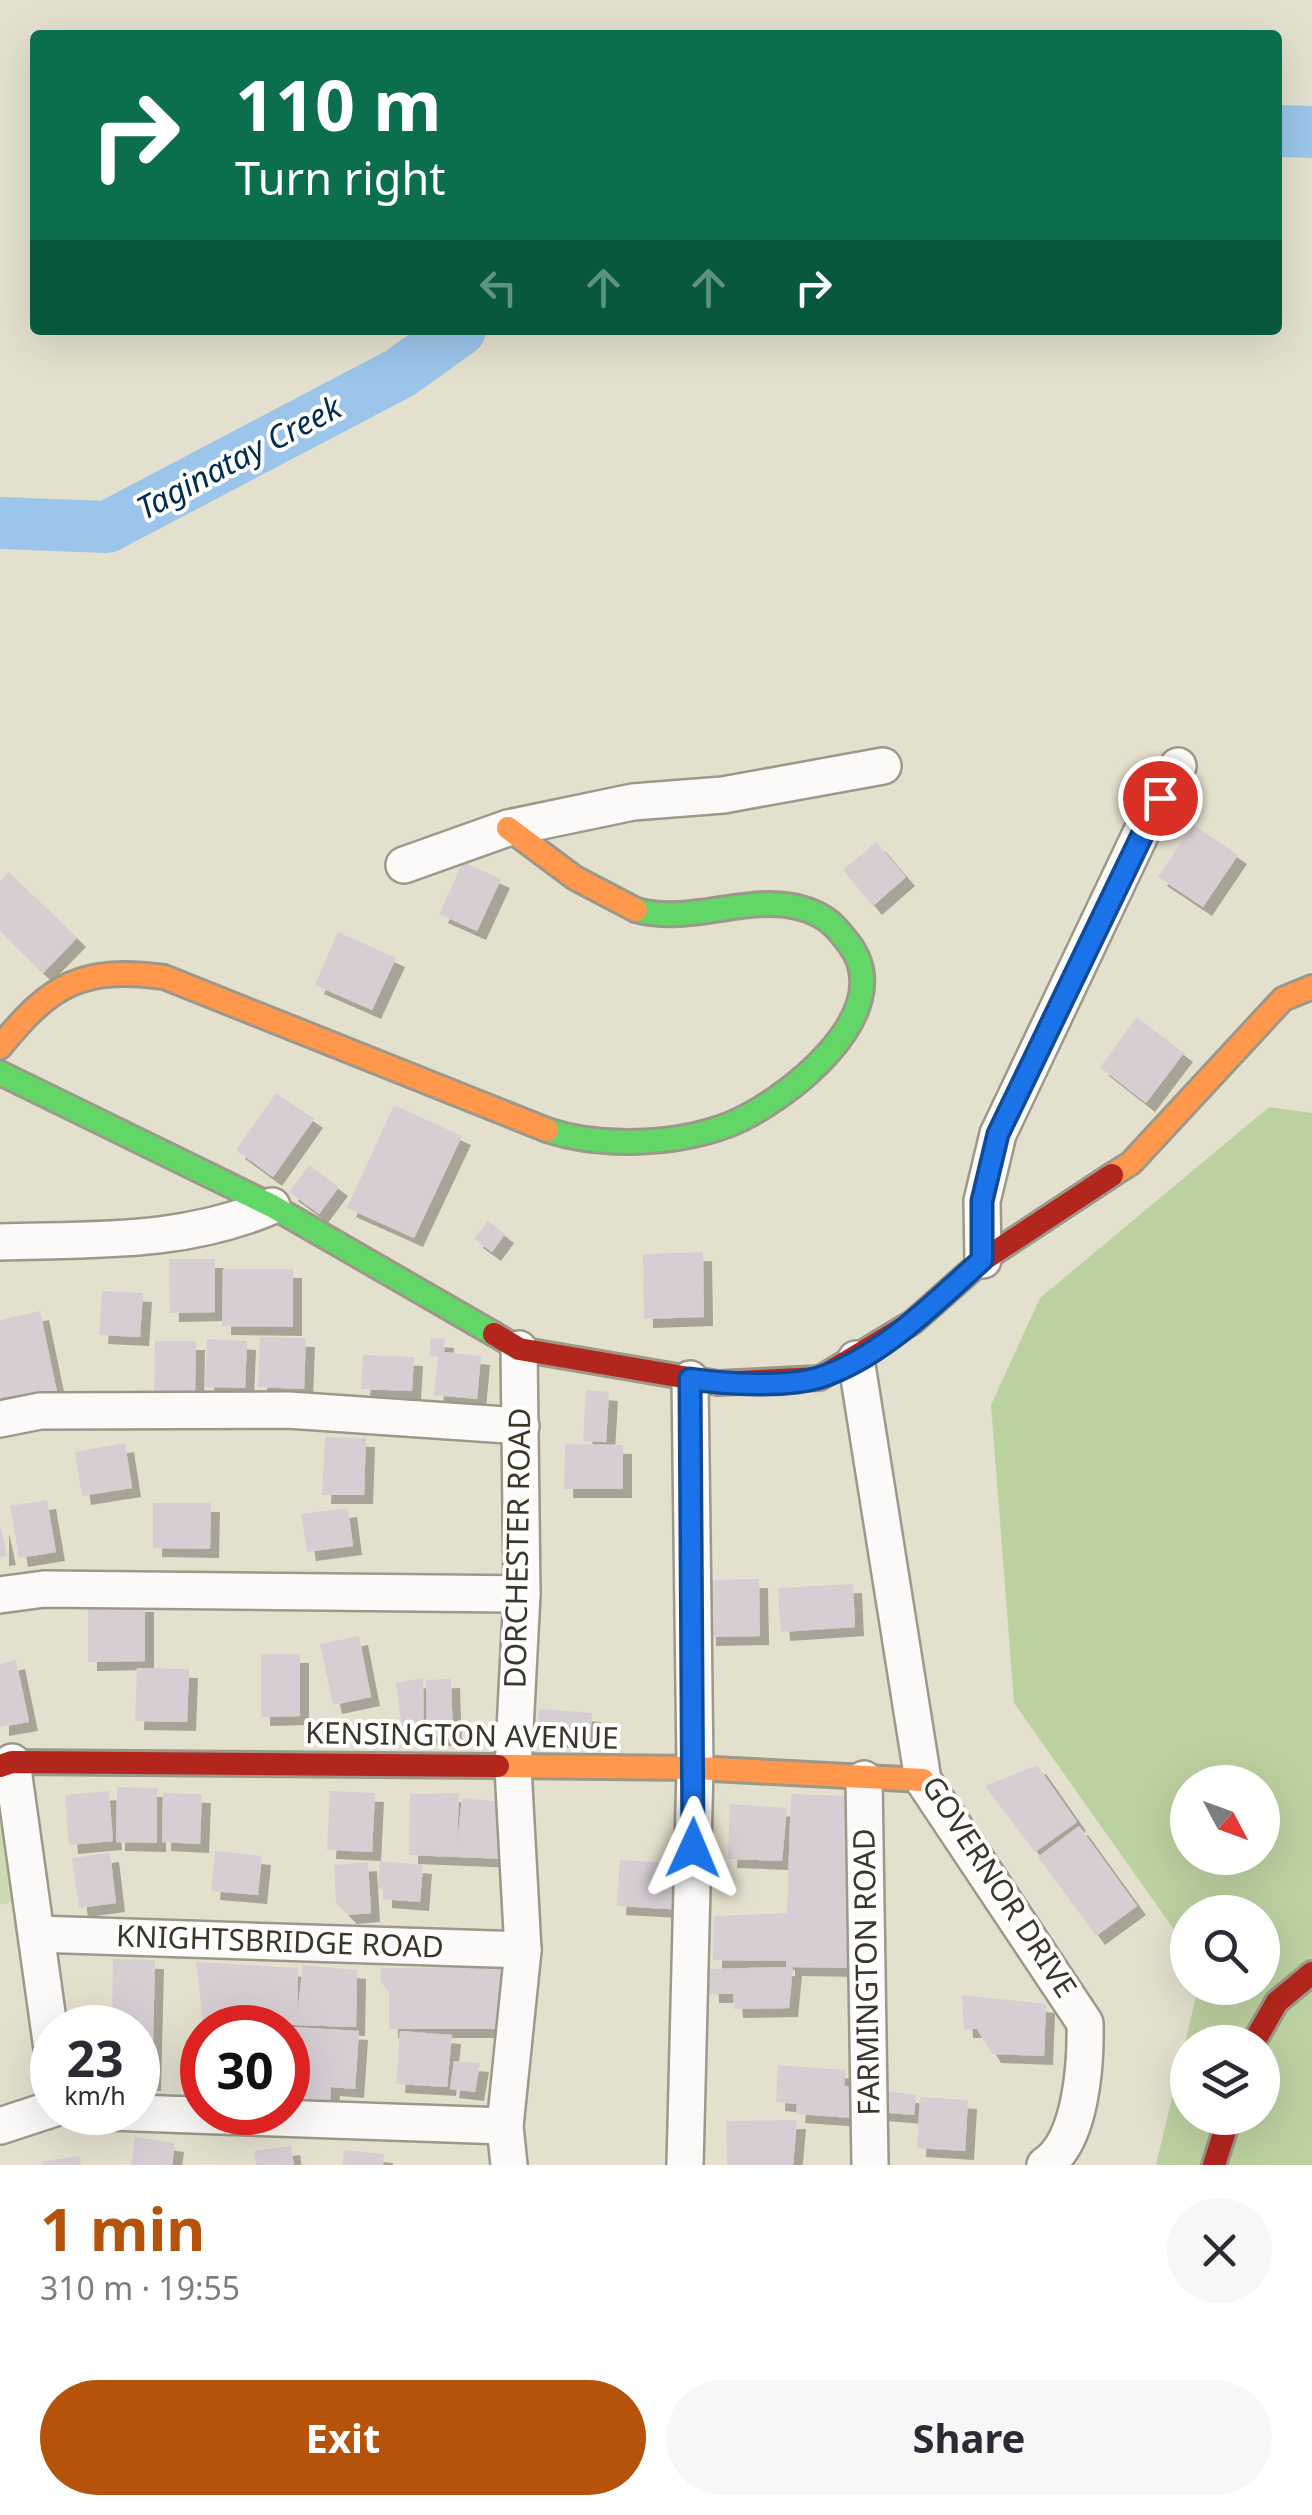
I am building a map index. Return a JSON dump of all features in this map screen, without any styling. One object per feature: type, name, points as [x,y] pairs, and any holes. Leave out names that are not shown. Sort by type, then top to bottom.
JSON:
[{"type":"street","points":[[404,866],[508,828],[633,802],[723,795],[883,766]]},
{"type":"street","points":[[982,1260],[982,1201],[998,1134],[1126,862],[1178,766]]},
{"type":"street","points":[[0,1048],[30,1008],[62,984],[86,973],[123,969],[164,976],[552,1132],[615,1143],[666,1140],[727,1125],[776,1101],[822,1063],[856,1014],[865,985],[858,953],[834,924],[806,911],[768,906],[682,916],[652,914],[572,878],[508,828]]},
{"type":"street","points":[[0,1073],[272,1206],[519,1348],[718,1383],[820,1378],[912,1322],[982,1260],[1130,1163],[1255,1027],[1284,1000],[1312,987]]},
{"type":"street","points":[[0,1242],[157,1238],[204,1231],[272,1206]]},
{"type":"street","name":"DORCHESTER ROAD","points":[[509,2165],[505,2126],[523,1950],[513,1768],[522,1594],[519,1348]]},
{"type":"street","name":"GOVERNOR DRIVE","points":[[856,1359],[923,1780],[1085,2023],[1070,2139],[1060,2156],[1045,2165]]},
{"type":"street","points":[[685,2165],[695,1768],[690,1379]]},
{"type":"street","points":[[0,1419],[40,1410],[288,1410],[521,1426]]},
{"type":"street","points":[[0,1595],[44,1589],[522,1594]]},
{"type":"street","points":[[6,1764],[46,2005]]},
{"type":"street","name":"KENSINGTON AVENUE","points":[[6,1764],[695,1768],[923,1780]]},
{"type":"street","name":"FARMINGTON ROAD","points":[[864,1779],[870,2165]]},
{"type":"street","name":"KNIGHTSBRIDGE ROAD","points":[[36,1934],[523,1950]]},
{"type":"street","points":[[1263,2025],[1272,2008],[1300,1978],[1312,1973]]},
{"type":"street","points":[[160,2114],[505,2126]]},
{"type":"street","points":[[0,2126],[30,2116]]},
{"type":"street","points":[[1214,2165],[1224,2135]]},
{"type":"green space","points":[[1269,1107],[1312,1113],[1312,2165],[1156,2165],[1170,2106],[1170,2135],[1280,2135],[1280,2025],[1189,2025],[1194,2005],[1280,2005],[1280,1895],[1170,1895],[1170,1924],[1014,1703],[991,1405],[1040,1298]]},
{"type":"green space","points":[[0,1797],[22,1900],[0,1905]]},
{"type":"building","points":[[1193,825],[1238,855],[1203,907],[1158,877]]},
{"type":"building","points":[[876,842],[906,877],[873,906],[843,870]]},
{"type":"building","points":[[463,862],[501,879],[477,931],[439,914]]},
{"type":"building","points":[[9,872],[77,938],[43,973],[0,931],[0,882]]},
{"type":"building","points":[[338,932],[396,958],[372,1010],[315,985]]},
{"type":"building","points":[[1137,1017],[1184,1053],[1146,1103],[1100,1067]]},
{"type":"building","points":[[276,1093],[314,1119],[273,1177],[236,1150]]},
{"type":"building","points":[[394,1105],[462,1136],[414,1238],[347,1208]]},
{"type":"building","points":[[309,1165],[339,1187],[319,1214],[289,1192]]},
{"type":"building","points":[[488,1221],[505,1234],[492,1252],[474,1239]]},
{"type":"building","points":[[703,1252],[704,1317],[644,1319],[643,1254]]},
{"type":"building","points":[[169,1259],[215,1259],[215,1312],[170,1313]]},
{"type":"building","points":[[223,1269],[293,1269],[293,1327],[222,1326]]},
{"type":"building","points":[[102,1291],[143,1293],[140,1337],[99,1335]]},
{"type":"building","points":[[40,1311],[57,1392],[0,1404],[0,1320]]},
{"type":"building","points":[[260,1337],[306,1338],[304,1389],[258,1387]]},
{"type":"building","points":[[431,1338],[445,1339],[444,1352],[481,1356],[477,1399],[434,1395],[438,1357],[429,1356]]},
{"type":"building","points":[[207,1339],[247,1341],[245,1388],[205,1387]]},
{"type":"building","points":[[155,1341],[196,1341],[195,1392],[154,1391]]},
{"type":"building","points":[[363,1355],[414,1357],[412,1391],[361,1389]]},
{"type":"building","points":[[586,1390],[609,1392],[606,1442],[583,1441]]},
{"type":"building","points":[[325,1437],[366,1438],[364,1495],[322,1495]]},
{"type":"building","points":[[125,1443],[132,1488],[82,1496],[75,1452]]},
{"type":"building","points":[[565,1444],[623,1445],[623,1489],[564,1489]]},
{"type":"building","points":[[47,1500],[56,1552],[19,1558],[10,1506]]},
{"type":"building","points":[[153,1503],[211,1503],[210,1549],[153,1548]]},
{"type":"building","points":[[348,1508],[353,1546],[307,1552],[301,1514]]},
{"type":"building","points":[[0,1524],[7,1556],[0,1557]]},
{"type":"building","points":[[759,1579],[760,1636],[707,1637],[707,1580]]},
{"type":"building","points":[[853,1584],[855,1627],[781,1632],[778,1588]]},
{"type":"building","points":[[88,1603],[145,1603],[145,1661],[88,1662]]},
{"type":"building","points":[[359,1636],[371,1697],[333,1705],[320,1644]]},
{"type":"building","points":[[261,1654],[300,1654],[300,1716],[261,1717]]},
{"type":"building","points":[[16,1660],[29,1722],[0,1727],[0,1664]]},
{"type":"building","points":[[137,1668],[189,1669],[187,1722],[135,1721]]},
{"type":"building","points":[[423,1678],[424,1735],[402,1732],[396,1683]]},
{"type":"building","points":[[451,1679],[453,1738],[427,1736],[426,1680]]},
{"type":"building","points":[[539,1709],[592,1713],[590,1741],[536,1737]]},
{"type":"building","points":[[1037,1765],[1077,1822],[1035,1852],[985,1786]]},
{"type":"building","points":[[117,1787],[157,1788],[157,1843],[116,1842]]},
{"type":"building","points":[[109,1791],[113,1841],[69,1845],[65,1795]]},
{"type":"building","points":[[330,1791],[375,1793],[372,1852],[327,1850]]},
{"type":"building","points":[[163,1793],[202,1794],[200,1844],[162,1842]]},
{"type":"building","points":[[459,1793],[457,1843],[462,1798],[513,1803],[506,1859],[409,1855],[410,1794]]},
{"type":"building","points":[[791,1794],[855,1796],[849,1968],[793,1967],[789,2008],[734,2009],[733,1994],[710,1994],[709,1969],[786,1967],[786,1961],[713,1960],[714,1916],[787,1913]]},
{"type":"building","points":[[730,1804],[787,1808],[782,1861],[728,1859]]},
{"type":"building","points":[[1079,1826],[1137,1906],[1096,1936],[1038,1857]]},
{"type":"building","points":[[215,1851],[262,1856],[258,1895],[211,1891]]},
{"type":"building","points":[[110,1853],[116,1903],[79,1908],[72,1858]]},
{"type":"building","points":[[620,1860],[688,1864],[685,1910],[617,1906]]},
{"type":"building","points":[[380,1861],[423,1865],[420,1902],[383,1899],[383,1891],[378,1887]]},
{"type":"building","points":[[368,1862],[371,1913],[348,1915],[336,1903],[334,1865]]},
{"type":"building","points":[[113,1959],[155,1960],[154,2005],[112,2005]]},
{"type":"building","points":[[196,1962],[298,1968],[297,2005],[201,2005]]},
{"type":"building","points":[[303,1965],[357,1970],[356,2027],[310,2025],[310,2005],[298,2005]]},
{"type":"building","points":[[510,1967],[509,2003],[499,2003],[499,2029],[389,2029],[389,1992],[380,1981],[381,1968]]},
{"type":"building","points":[[962,1995],[1046,2004],[1044,2056],[992,2054],[977,2029],[964,2029]]},
{"type":"building","points":[[310,2028],[359,2031],[355,2089],[331,2087],[330,2101],[310,2100]]},
{"type":"building","points":[[400,2031],[452,2035],[447,2087],[396,2084]]},
{"type":"building","points":[[454,2061],[480,2063],[475,2092],[450,2089]]},
{"type":"building","points":[[778,2065],[846,2070],[844,2086],[855,2087],[852,2118],[796,2114],[797,2104],[776,2102]]},
{"type":"building","points":[[880,2090],[916,2095],[914,2115],[878,2112]]},
{"type":"building","points":[[920,2097],[968,2100],[965,2151],[917,2148]]},
{"type":"building","points":[[797,2120],[793,2165],[727,2165],[726,2121]]},
{"type":"building","points":[[135,2137],[175,2143],[172,2165],[131,2165]]},
{"type":"building","points":[[291,2146],[294,2165],[256,2165],[254,2151]]},
{"type":"building","points":[[344,2150],[384,2154],[383,2165],[342,2165]]},
{"type":"building","points":[[80,2156],[81,2165],[43,2165],[43,2161]]},
{"type":"waterway","name":"Taginatay Creek","points":[[1282,131],[1312,132]]},
{"type":"waterway","name":"Taginatay Creek","points":[[0,523],[107,527],[400,373],[453,335]]},
{"type":"traffic: fast","points":[[547,1130],[591,1140],[638,1142],[685,1137],[728,1125],[778,1097],[804,1077],[829,1053],[848,1026],[860,999],[861,972],[850,945],[831,923],[817,914],[796,906],[774,904],[681,914],[636,910]]},
{"type":"traffic: fast","points":[[0,1073],[272,1206],[494,1334]]},
{"type":"traffic: slow","points":[[508,828],[575,878],[636,910]]},
{"type":"traffic: slow","points":[[0,1047],[36,1008],[70,984],[111,974],[164,977],[547,1130]]},
{"type":"traffic: slow","points":[[1112,1175],[1131,1163],[1283,999],[1312,987]]},
{"type":"traffic: slow","points":[[498,1766],[695,1768],[923,1780]]},
{"type":"traffic: jam","points":[[494,1334],[519,1349],[718,1383],[820,1378],[913,1322],[983,1260],[1112,1175]]},
{"type":"traffic: jam","points":[[0,1766],[12,1762],[498,1766]]},
{"type":"traffic: jam","points":[[1264,2025],[1277,2002],[1312,1973]]},
{"type":"traffic: jam","points":[[1214,2165],[1224,2135]]},
{"type":"route","points":[[693,1848],[690,1379],[718,1383],[820,1378],[912,1322],[982,1260],[982,1201],[998,1134],[1160,798]]}]
